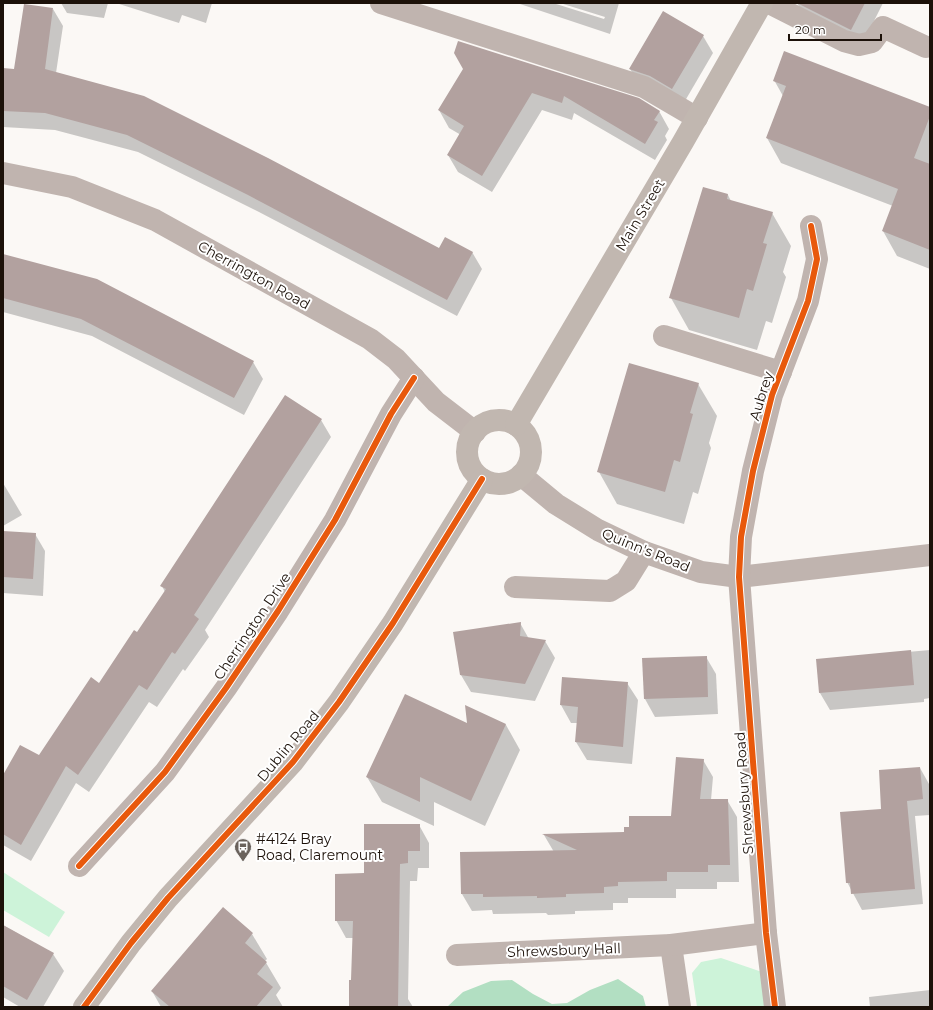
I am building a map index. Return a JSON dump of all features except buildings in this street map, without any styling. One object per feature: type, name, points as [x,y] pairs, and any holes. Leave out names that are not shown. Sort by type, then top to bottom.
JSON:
[{"type":"main road","name":"Main Street","points":[[516,426],[697,118],[762,3]]},
{"type":"main road","points":[[495,421],[504,421],[516,426],[524,433],[529,441],[531,450],[529,464],[521,475],[507,483],[489,482],[475,473],[468,459],[470,441],[475,432],[482,426],[495,421]]},
{"type":"main road","name":"Dublin Road","points":[[84,1007],[131,942],[168,898],[293,762],[339,702],[393,623],[482,478]]},
{"type":"street","points":[[381,3],[644,87],[697,118]]},
{"type":"street","points":[[769,3],[844,41],[851,43],[859,45],[872,42],[883,27],[926,47]]},
{"type":"street","name":"Cherrington Road","points":[[3,173],[72,187],[155,220],[370,339],[396,359],[436,402],[475,432]]},
{"type":"street","name":"Aubrey","points":[[739,577],[741,537],[753,471],[772,394],[808,301],[817,259],[811,226]]},
{"type":"street","name":"Aubrey","points":[[664,336],[781,372]]},
{"type":"street","name":"Cherrington Drive","points":[[79,866],[165,772],[226,688],[278,611],[335,520],[391,414],[414,378]]},
{"type":"street","name":"Quinn's Road","points":[[521,475],[556,504],[598,530],[644,552],[701,572],[739,577],[930,555]]},
{"type":"street","points":[[515,587],[610,591],[626,581],[644,552]]},
{"type":"street","name":"Shrewsbury Road","points":[[739,577],[766,933],[775,1007]]},
{"type":"street","name":"Shrewsbury Hall","points":[[457,955],[671,946],[766,933]]},
{"type":"street","points":[[671,946],[680,1007]]},
{"type":"green space","points":[[3,872],[65,912],[49,937],[3,910]]},
{"type":"green space","points":[[721,958],[762,972],[766,1007],[697,1007],[692,973],[701,962]]},
{"type":"green space","points":[[618,979],[643,996],[646,1007],[447,1007],[463,992],[491,981],[512,980],[533,994],[552,1004],[567,1003],[590,990]]},
{"type":"cycle path","points":[[775,1007],[766,933],[739,577],[741,537],[753,471],[772,395],[808,301],[817,259],[811,226]]},
{"type":"cycle path","points":[[79,866],[165,772],[226,688],[278,611],[335,520],[391,414],[414,378]]},
{"type":"cycle path","points":[[84,1007],[131,943],[168,898],[293,762],[339,702],[393,623],[482,479]]},
{"type":"place","name":"#4124 Bray Road, Claremount","points":[[243,862]]}]
